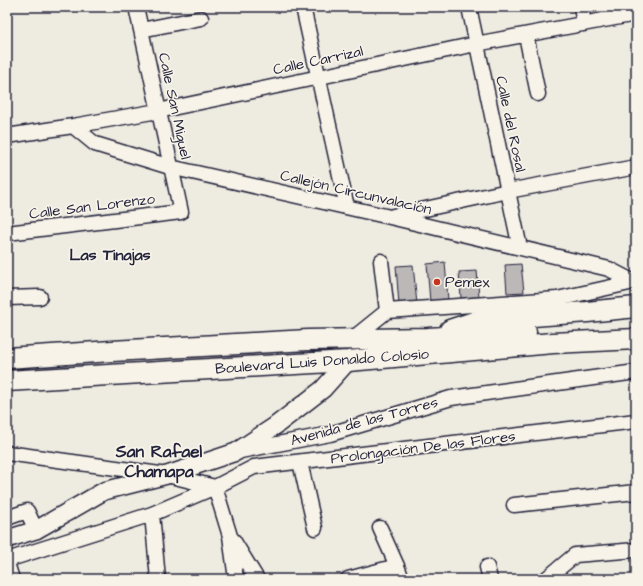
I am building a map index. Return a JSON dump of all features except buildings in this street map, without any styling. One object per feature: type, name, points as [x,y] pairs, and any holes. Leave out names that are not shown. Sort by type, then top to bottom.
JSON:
[{"type":"highway","points":[[428,338],[481,312],[587,312],[636,307]]},
{"type":"highway","name":"Boulevard Luis Donaldo Colosio","points":[[7,381],[348,361],[497,348],[548,337],[636,326]]},
{"type":"highway","name":"Boulevard Luis Donaldo Colosio","points":[[7,358],[294,341],[548,337],[636,339]]},
{"type":"highway","points":[[497,348],[553,353],[636,348]]},
{"type":"main road","name":"Avenida de las Torres","points":[[236,452],[275,426],[323,389],[348,361]]},
{"type":"main road","points":[[7,539],[36,530],[104,491],[167,475],[236,452]]},
{"type":"street","name":"Calle San Miguel","points":[[136,7],[181,212]]},
{"type":"street","points":[[303,7],[347,207]]},
{"type":"street","name":"Calle del Rosal","points":[[469,7],[520,248]]},
{"type":"street","points":[[581,7],[584,24]]},
{"type":"street","points":[[635,7],[636,11]]},
{"type":"street","name":"Calle Carrizal","points":[[7,136],[158,111],[476,44],[636,14]]},
{"type":"street","points":[[141,30],[201,18]]},
{"type":"street","points":[[526,35],[538,94]]},
{"type":"street","name":"Callejón Circunvalación","points":[[73,126],[95,144],[170,167],[609,269],[635,282]]},
{"type":"street","points":[[390,217],[636,167]]},
{"type":"street","name":"Calle San Lorenzo","points":[[7,233],[181,212]]},
{"type":"street","points":[[381,261],[387,311]]},
{"type":"street","points":[[351,340],[387,311],[481,312],[558,299],[635,282]]},
{"type":"street","points":[[7,298],[40,297]]},
{"type":"street","points":[[558,299],[587,312]]},
{"type":"street","name":"Avenida de las Torres","points":[[236,452],[330,434],[451,398],[636,372]]},
{"type":"street","name":"Prolongación De las Flores","points":[[7,560],[152,514],[215,487],[254,467],[636,422]]},
{"type":"street","points":[[7,453],[167,475],[215,487],[230,536],[236,579]]},
{"type":"street","points":[[300,462],[316,528]]},
{"type":"street","points":[[514,505],[636,492]]},
{"type":"street","points":[[7,518],[27,511],[36,530]]},
{"type":"street","points":[[152,514],[158,579]]},
{"type":"street","points":[[348,579],[400,572],[380,528]]},
{"type":"street","points":[[230,536],[257,579]]},
{"type":"street","points":[[546,579],[575,555],[636,550]]},
{"type":"street","points":[[7,563],[12,579]]},
{"type":"place","name":"Pemex","points":[[437,282]]},
{"type":"district","name":"Las Tinajas","points":[[110,254]]},
{"type":"district","name":"San Rafael Chamapa","points":[[159,461]]}]
